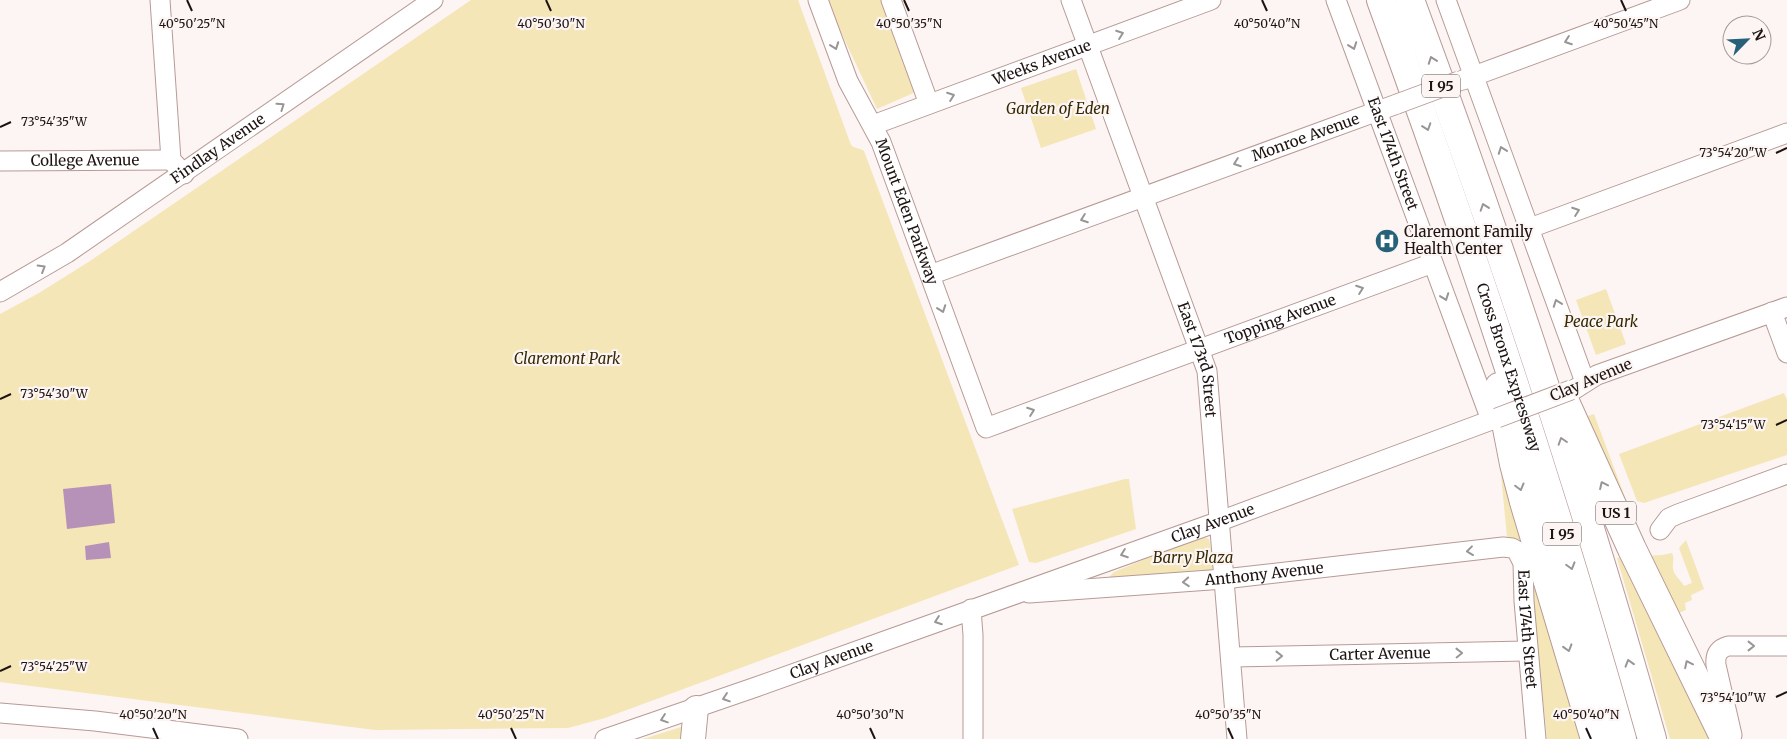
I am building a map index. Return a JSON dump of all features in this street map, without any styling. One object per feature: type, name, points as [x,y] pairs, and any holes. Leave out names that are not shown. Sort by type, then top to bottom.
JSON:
[{"type":"highway","name":"Cross Bronx Expressway","points":[[1380,0],[1499,336],[1564,541],[1613,737]]},
{"type":"highway","name":"Cross Bronx Expressway","points":[[1410,0],[1512,286],[1585,515],[1650,733]]},
{"type":"highway","name":"US 1","points":[[1512,286],[1632,549],[1725,739]]},
{"type":"main road","points":[[693,739],[696,708]]},
{"type":"street","points":[[160,0],[171,160],[184,174]]},
{"type":"street","name":"Findlay Avenue","points":[[0,292],[67,253],[184,174],[433,0]]},
{"type":"street","name":"Mount Eden Parkway","points":[[818,0],[848,82],[881,142],[986,428]]},
{"type":"street","points":[[891,0],[929,104]]},
{"type":"street","name":"East 173rd Street","points":[[1071,0],[1207,371],[1237,739]]},
{"type":"street","name":"Weeks Avenue","points":[[873,125],[1211,0]]},
{"type":"street","name":"East 174th Street","points":[[1336,0],[1433,262],[1494,419]]},
{"type":"street","points":[[1446,0],[1467,78],[1530,228],[1578,386]]},
{"type":"street","name":"Monroe Avenue","points":[[930,275],[1680,0]]},
{"type":"street","points":[[1530,228],[1787,133]]},
{"type":"street","name":"College Avenue","points":[[0,161],[171,160]]},
{"type":"street","name":"Topping Avenue","points":[[986,428],[1433,262]]},
{"type":"street","points":[[1780,309],[1787,353]]},
{"type":"street","name":"Clay Avenue","points":[[605,739],[1220,520],[1494,419],[1578,386],[1597,375],[1780,309]]},
{"type":"street","points":[[1660,530],[1673,516],[1787,474]]},
{"type":"street","name":"Anthony Avenue","points":[[1011,594],[1224,579],[1507,547],[1517,551]]},
{"type":"street","name":"East 174th Street","points":[[1517,551],[1522,563],[1536,739]]},
{"type":"street","points":[[971,609],[973,635],[973,739]]},
{"type":"street","points":[[1733,739],[1716,664],[1717,653],[1728,646],[1787,646]]},
{"type":"street","name":"Carter Avenue","points":[[1231,657],[1528,651]]},
{"type":"street","points":[[0,713],[95,721],[238,739]]},
{"type":"green space","name":"Claremont Park","points":[[471,0],[798,0],[851,145],[864,151],[1019,565],[605,718],[568,728],[375,730],[0,682],[0,314],[39,293],[90,261]]},
{"type":"green space","points":[[826,0],[883,0],[918,91],[877,109]]},
{"type":"green space","name":"Garden of Eden","points":[[1076,69],[1096,129],[1041,148],[1021,88]]},
{"type":"green space","name":"Peace Park","points":[[1606,289],[1626,344],[1596,355],[1576,300]]},
{"type":"green space","points":[[1784,393],[1787,400],[1787,455],[1644,503],[1637,501],[1619,454]]},
{"type":"green space","points":[[1594,414],[1639,535],[1582,418]]},
{"type":"green space","points":[[1498,444],[1585,739],[1547,739],[1532,591],[1518,542],[1507,537]]},
{"type":"green space","points":[[1129,479],[1136,529],[1036,563],[1029,562],[1012,509]]},
{"type":"green space","name":"Barry Plaza","points":[[1204,537],[1209,539],[1214,566],[1211,571],[1111,579],[1110,576],[1114,572],[1196,538]]},
{"type":"green space","points":[[1686,540],[1704,589],[1691,595],[1692,600],[1685,603],[1686,610],[1679,613],[1643,556],[1672,553],[1674,571],[1684,586],[1692,583],[1679,548]]},
{"type":"green space","points":[[1626,555],[1715,739],[1670,739],[1617,558]]},
{"type":"green space","points":[[681,727],[681,739],[643,739]]},
{"type":"shaded area","points":[[111,484],[115,523],[67,529],[63,489]]},
{"type":"shaded area","points":[[109,542],[111,558],[86,560],[85,546]]},
{"type":"place","name":"Claremont Family Health Center","points":[[1387,241]]}]
